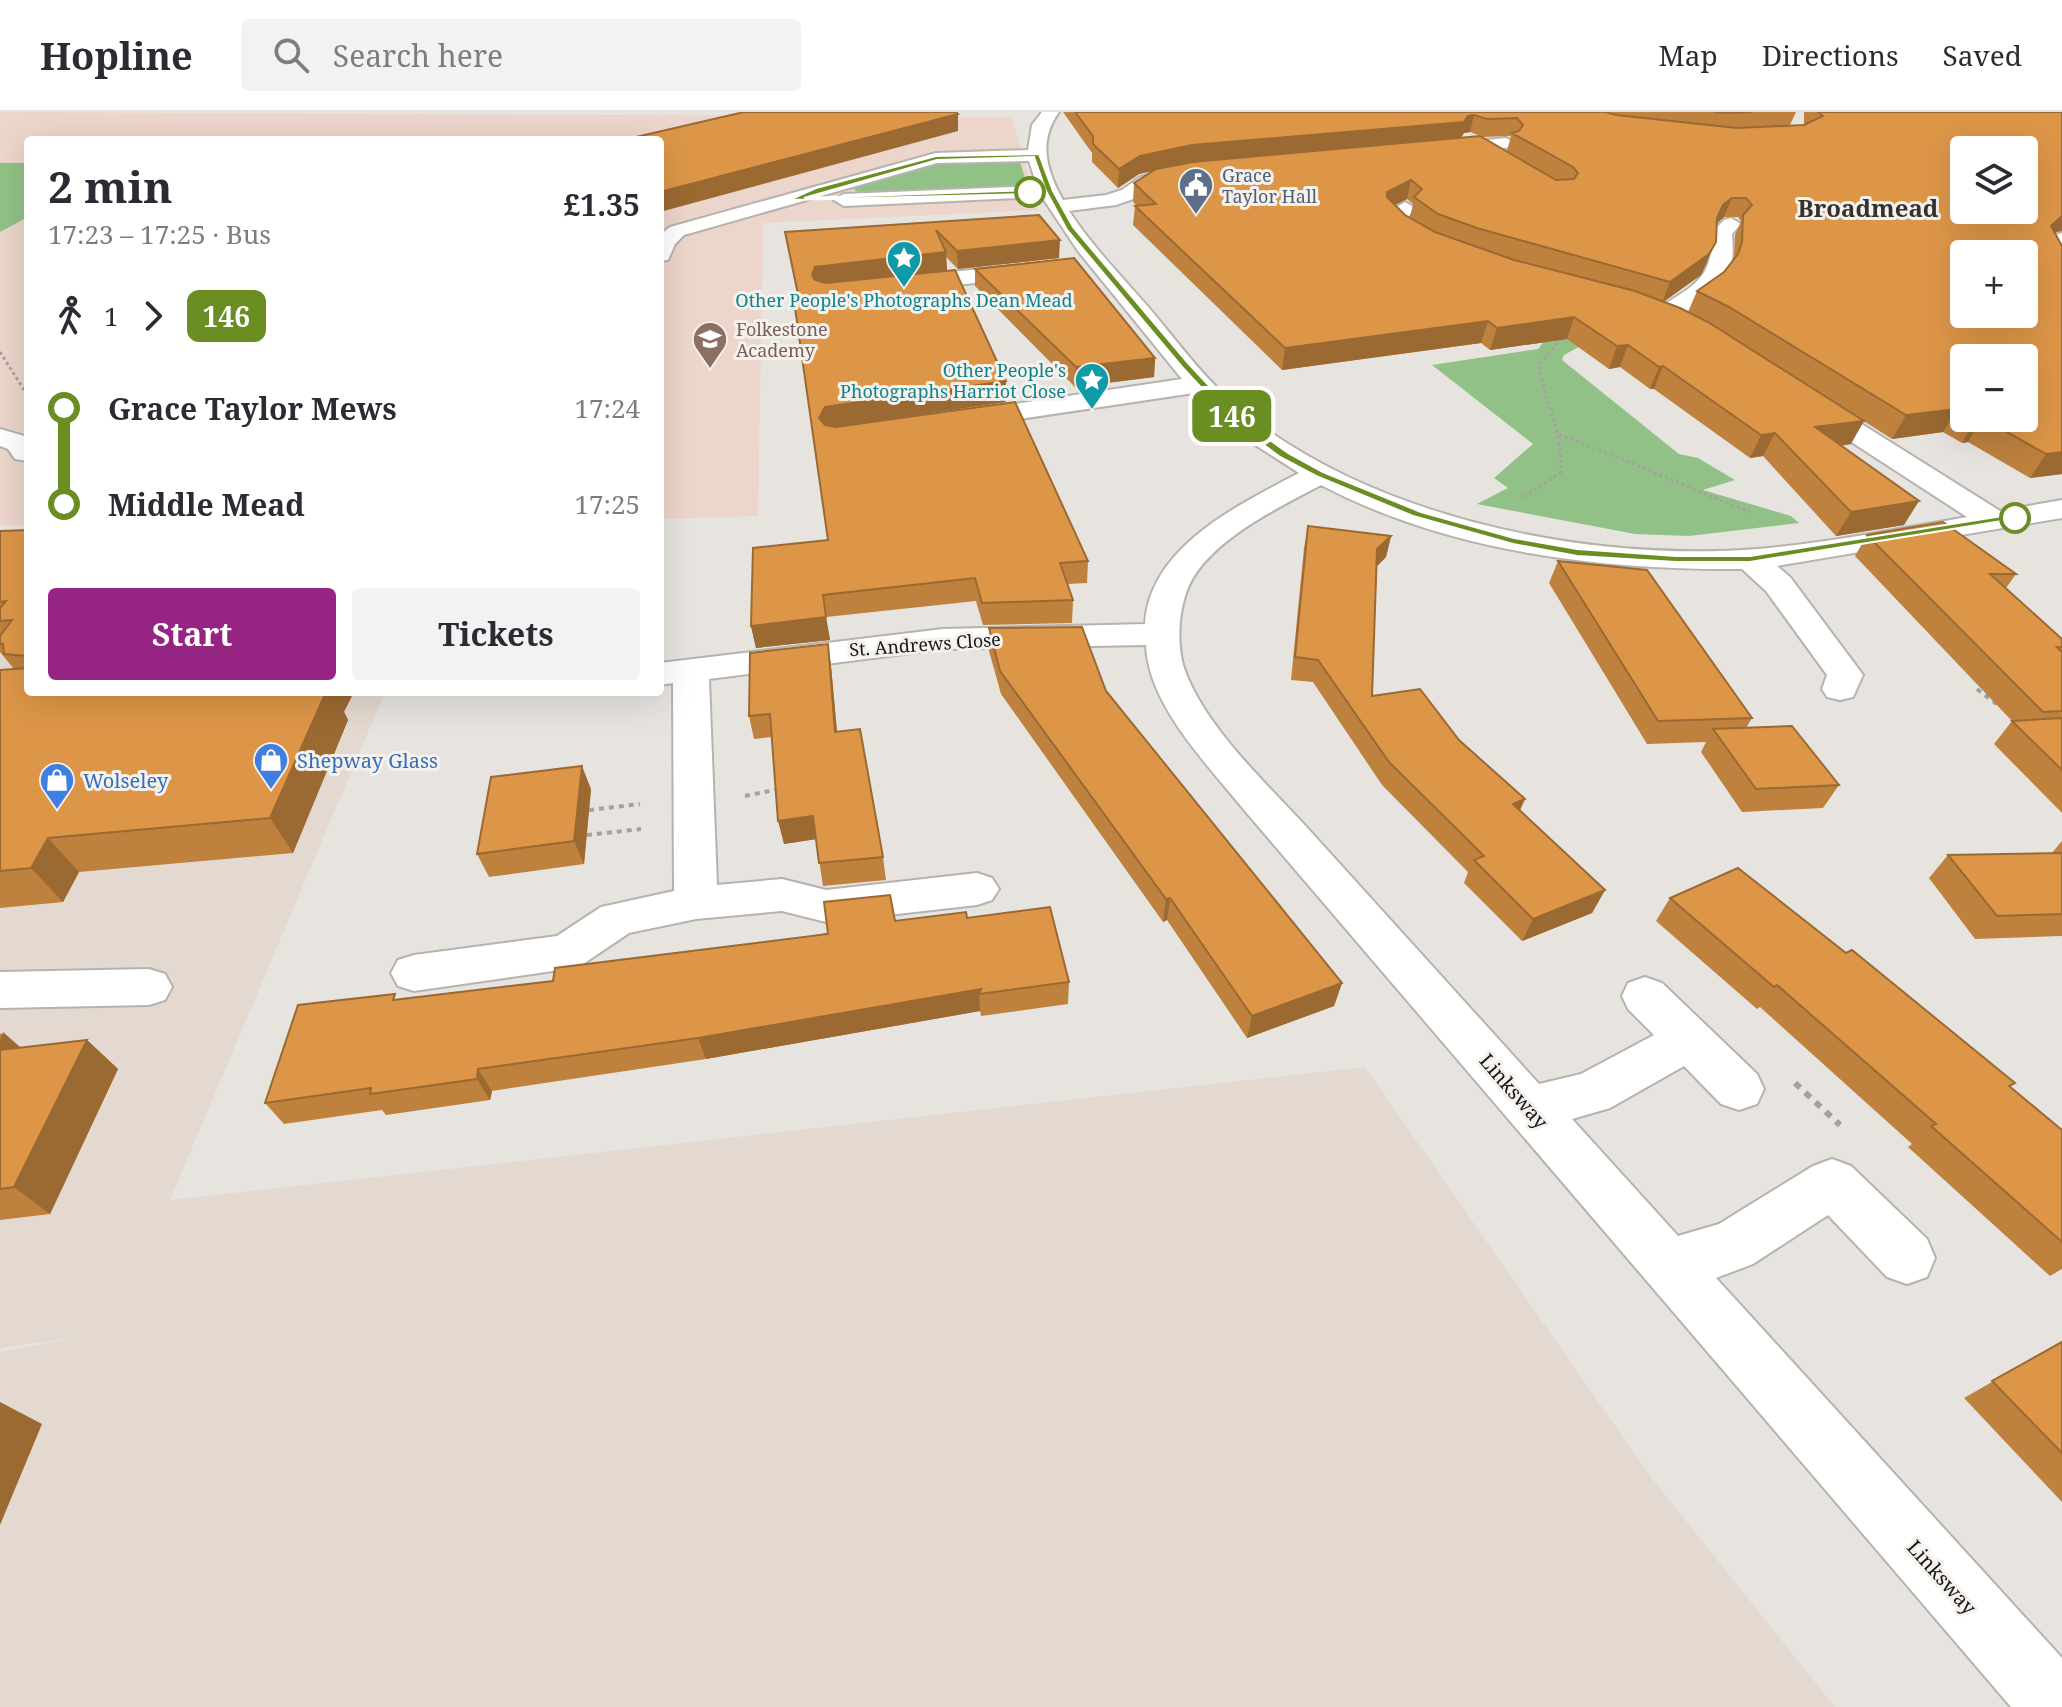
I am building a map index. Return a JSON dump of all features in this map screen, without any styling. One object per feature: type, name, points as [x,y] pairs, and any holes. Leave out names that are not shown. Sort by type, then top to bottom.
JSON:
[{"type":"street","points":[[1051,112],[1042,120],[1036,136],[1037,155],[1053,198],[1070,228],[1099,264],[1203,384],[1236,420],[1284,455],[1319,474],[1417,514],[1513,541],[1577,552],[1676,559],[1750,559],[2062,509]]},
{"type":"street","points":[[1456,132],[1481,146],[1506,152]]},
{"type":"street","points":[[1423,151],[1481,146]]},
{"type":"street","points":[[664,245],[677,231],[936,158],[1037,155]]},
{"type":"street","points":[[793,200],[1053,198],[1109,201],[1129,194],[1147,181],[1200,170]]},
{"type":"street","points":[[1405,208],[1395,214],[1398,221],[1433,244],[1463,256]]},
{"type":"street","points":[[1636,305],[1676,320],[1715,277],[1725,255],[1721,233],[1731,224]]},
{"type":"street","points":[[2062,239],[2053,247],[2062,264]]},
{"type":"street","points":[[875,287],[1099,264]]},
{"type":"street","points":[[939,423],[1203,384]]},
{"type":"street","points":[[1786,388],[1994,521]]},
{"type":"street","points":[[0,437],[19,443],[8,458]]},
{"type":"street","name":"Linksway","points":[[1319,474],[1249,513],[1187,562],[1172,581],[1160,634],[1168,675],[1205,735],[1528,1108],[2058,1707]]},
{"type":"street","points":[[1750,559],[1778,584],[1845,675],[1840,689]]},
{"type":"street","name":"St. Andrews Close","points":[[696,903],[675,672],[943,639],[1160,634]]},
{"type":"street","points":[[414,973],[567,952],[617,919],[696,903],[782,895],[826,906],[977,889]]},
{"type":"street","points":[[0,990],[149,987]]},
{"type":"street","points":[[1645,996],[1739,1089]]},
{"type":"street","points":[[1528,1108],[1592,1093],[1687,1040]]},
{"type":"street","points":[[1669,1266],[1733,1246],[1832,1183],[1907,1258]]},
{"type":"path","points":[[1520,499],[1561,472],[1562,447],[1542,385],[1539,365],[1566,333]]},
{"type":"path","points":[[0,352],[24,390]]},
{"type":"path","points":[[1558,435],[1629,460],[1675,483],[1756,514]]},
{"type":"path","points":[[1977,689],[2005,713]]},
{"type":"path","points":[[742,797],[779,789]]},
{"type":"path","points":[[589,810],[645,804]]},
{"type":"path","points":[[587,835],[645,829]]},
{"type":"path","points":[[1785,1073],[1842,1127]]},
{"type":"shaded area","name":"Folkestone Academy","points":[[0,112],[1012,117],[1038,210],[763,223],[758,516],[664,519],[664,136],[24,136],[24,525],[0,525]]},
{"type":"shaded area","points":[[0,543],[24,671],[24,696],[383,696],[170,1200],[1365,1067],[1650,1476],[1835,1707],[0,1707],[0,1352],[80,1337],[0,1348]]},
{"type":"green space","points":[[1019,158],[1028,189],[866,195],[854,190],[861,183],[954,159]]},
{"type":"green space","points":[[0,163],[24,163],[24,219],[0,232]]},
{"type":"green space","points":[[1579,297],[1638,315],[1564,355],[1562,360],[1679,454],[1698,458],[1735,480],[1703,490],[1791,516],[1799,523],[1689,536],[1635,534],[1477,504],[1508,488],[1494,478],[1533,444],[1432,365],[1538,349]]},
{"type":"building","points":[[744,112],[958,114],[664,191],[664,136],[640,136]]},
{"type":"building","points":[[1075,112],[1606,112],[1737,128],[1804,125],[1823,116],[1818,112],[2062,112],[2062,216],[2051,226],[2062,246],[2062,452],[2046,454],[2007,432],[2038,432],[2038,344],[1950,344],[1950,410],[1906,415],[1729,307],[1697,291],[1724,272],[1738,254],[1742,242],[1743,215],[1752,205],[1746,198],[1732,198],[1723,205],[1717,218],[1716,242],[1709,254],[1670,282],[1477,228],[1438,214],[1414,197],[1422,189],[1411,180],[1387,192],[1387,197],[1405,215],[1435,232],[1514,260],[1635,291],[1708,322],[1864,421],[1815,427],[1919,501],[1851,512],[1775,433],[1761,435],[1663,366],[1659,367],[1628,345],[1617,346],[1574,317],[1497,328],[1488,321],[1285,348],[1135,206],[1156,204],[1134,183],[1156,169],[1193,162],[1480,136],[1556,180],[1574,179],[1578,173],[1573,167],[1512,133],[1519,131],[1523,125],[1517,118],[1487,119],[1474,115],[1468,116],[1464,122],[1192,145],[1140,156],[1119,169],[1093,144],[1093,136]]},
{"type":"building","points":[[1039,215],[1060,240],[957,251],[936,230],[946,252],[815,267],[812,275],[815,280],[826,283],[955,270],[1006,381],[825,407],[819,418],[825,425],[836,427],[1015,402],[1088,561],[1060,563],[1073,600],[982,603],[975,578],[823,595],[826,617],[751,626],[753,548],[828,540],[793,294],[798,294],[785,232]]},
{"type":"building","points":[[1074,258],[1155,358],[1076,367],[975,269]]},
{"type":"building","points":[[1943,522],[2016,574],[1990,574],[2062,639],[2062,647],[2057,647],[2062,652],[2062,711],[2043,712],[1867,535]]},
{"type":"building","points":[[1308,526],[1391,536],[1377,549],[1372,696],[1420,689],[1459,740],[1525,799],[1513,804],[1605,890],[1533,919],[1474,860],[1484,856],[1389,762],[1318,660],[1295,657]]},
{"type":"building","points":[[24,530],[24,656],[4,654],[3,644],[0,644],[0,636],[12,620],[0,621],[0,608],[6,601],[0,602],[0,531]]},
{"type":"building","points":[[1558,561],[1647,570],[1752,718],[1658,721]]},
{"type":"building","points":[[1082,627],[1106,691],[1342,983],[1252,1016],[1170,898],[1166,899],[1000,671],[989,628]]},
{"type":"building","points":[[828,644],[835,732],[860,729],[883,857],[819,863],[813,816],[778,821],[770,714],[749,716],[750,653]]},
{"type":"building","points":[[24,668],[24,696],[324,696],[270,818],[48,838],[31,868],[0,871],[0,670]]},
{"type":"building","points":[[2062,718],[2062,770],[2012,721]]},
{"type":"building","points":[[1792,726],[1839,785],[1756,789],[1713,729]]},
{"type":"building","points":[[582,766],[574,841],[477,854],[491,777]]},
{"type":"building","points":[[2062,853],[2062,914],[1997,916],[1948,855]]},
{"type":"building","points":[[1738,868],[1846,953],[1852,950],[2015,1083],[2009,1086],[2062,1130],[2062,1242],[1931,1126],[1936,1124],[1777,985],[1774,987],[1670,898]]},
{"type":"building","points":[[890,895],[895,921],[966,912],[967,918],[1050,907],[1069,982],[979,994],[981,989],[698,1038],[478,1069],[477,1079],[370,1094],[371,1088],[265,1103],[298,1005],[395,994],[393,1000],[553,981],[555,968],[828,934],[824,902]]},
{"type":"building","points":[[87,1040],[14,1187],[0,1189],[0,1050]]},
{"type":"building","points":[[2062,1342],[2062,1453],[1992,1381]]},
{"type":"bus line","name":"146","points":[[1030,192],[870,200],[793,200],[818,189],[936,158],[1037,155],[1049,191],[1082,244],[1236,420],[1284,455],[1319,474],[1417,514],[1513,541],[1577,552],[1676,559],[1750,559],[2015,518]]},
{"type":"place","name":"Grace Taylor Hall","points":[[1196,216]]},
{"type":"place","name":"Other People's Photographs Dean Mead","points":[[904,289]]},
{"type":"place","name":"Folkestone Academy","points":[[710,370]]},
{"type":"place","name":"Other People's Photographs Harriot Close","points":[[1092,411]]},
{"type":"place","name":"Shepway Glass","points":[[271,791]]},
{"type":"place","name":"Wolseley","points":[[57,811]]},
{"type":"district","name":"Broadmead","points":[[1868,207]]}]
